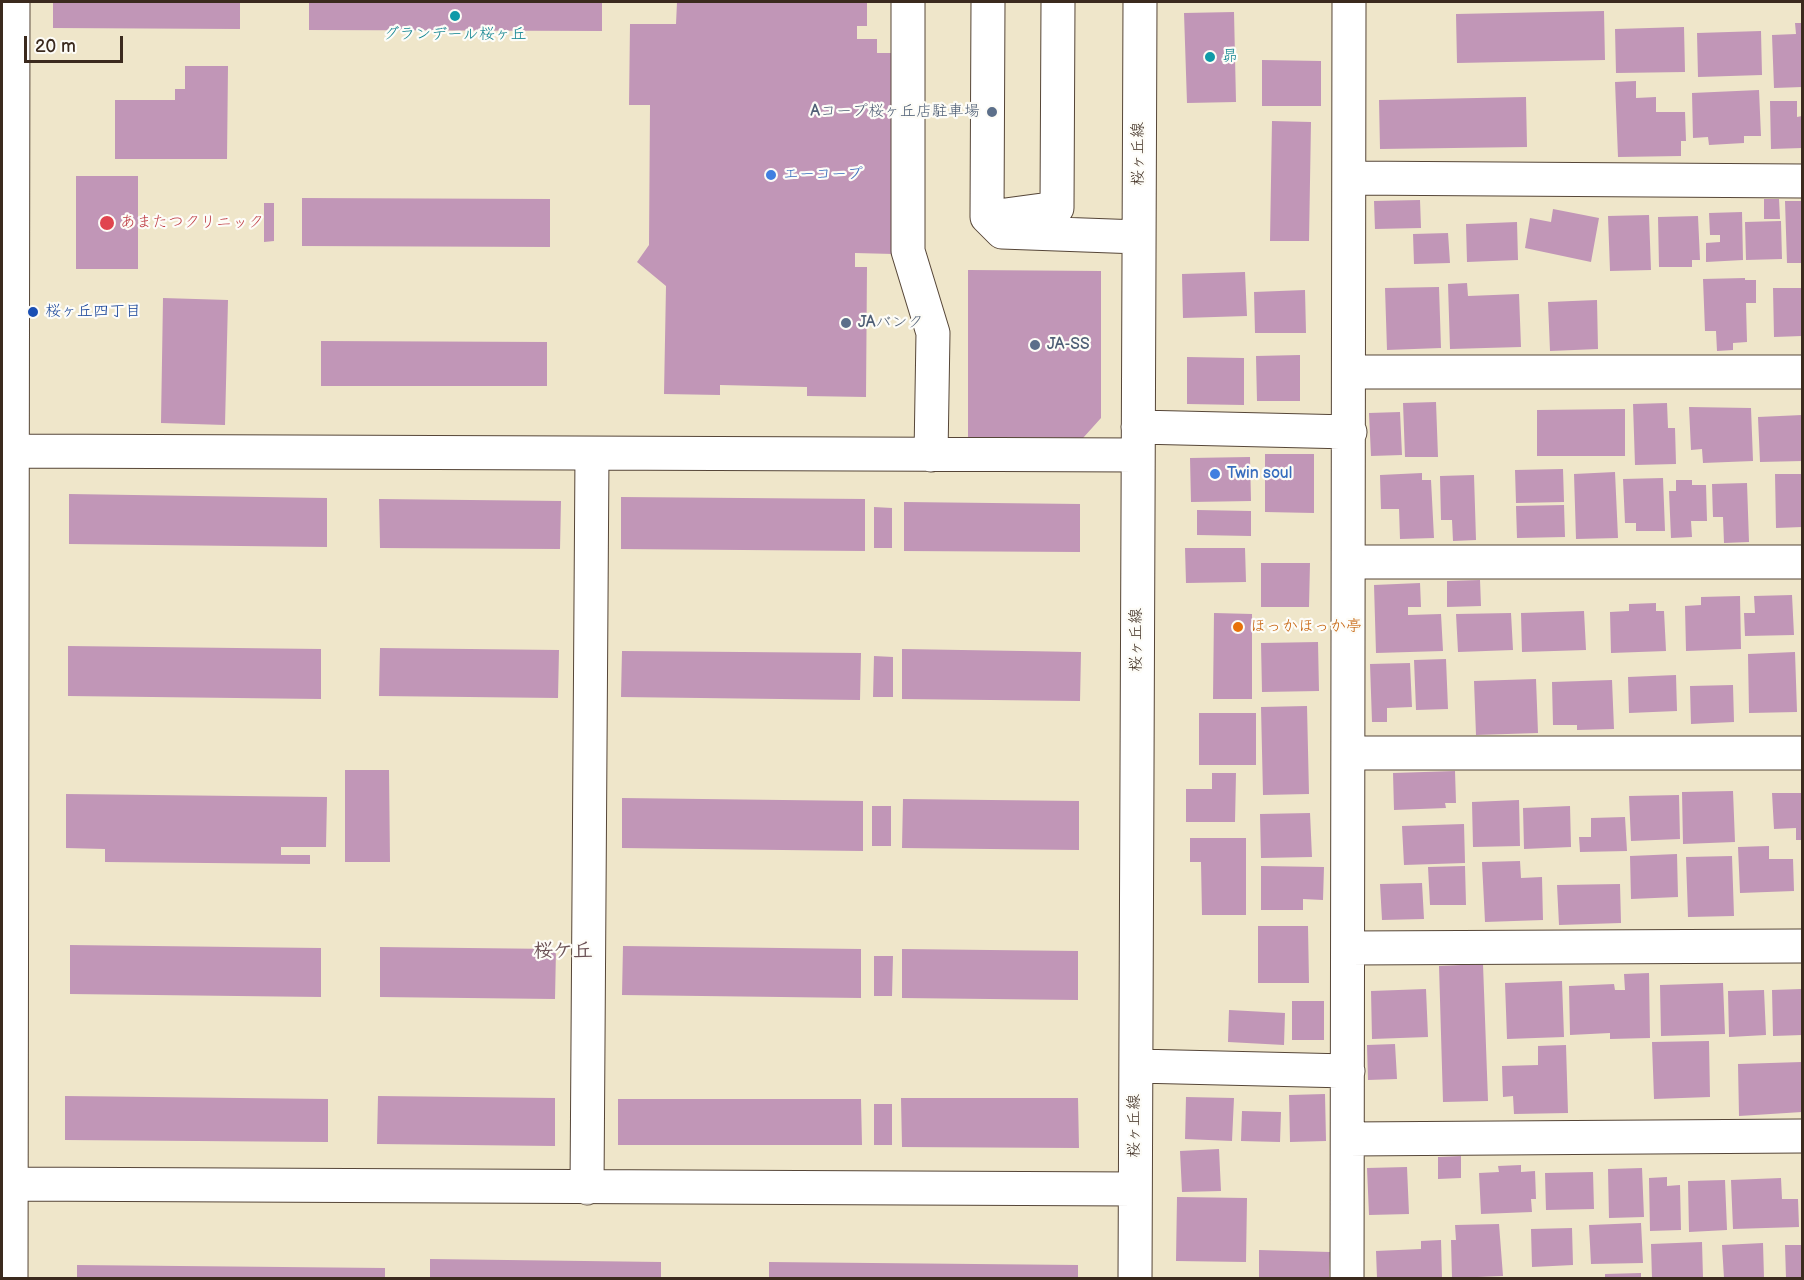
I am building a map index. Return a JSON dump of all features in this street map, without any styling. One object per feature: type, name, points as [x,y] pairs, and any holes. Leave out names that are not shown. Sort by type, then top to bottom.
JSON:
[{"type":"street","points":[[11,1278],[7,808],[13,451],[7,299],[13,2]]},
{"type":"street","points":[[908,2],[908,251],[933,333],[931,455]]},
{"type":"street","points":[[988,2],[987,217],[1002,232],[1139,237]]},
{"type":"street","points":[[987,217],[1057,208],[1058,2]]},
{"type":"street","name":"桜ヶ丘線","points":[[1135,1278],[1140,2]]},
{"type":"street","points":[[1347,1278],[1350,562],[1349,2]]},
{"type":"street","points":[[1349,178],[1803,181]]},
{"type":"street","points":[[1349,372],[1803,372]]},
{"type":"street","points":[[13,451],[931,455],[1138,441],[1350,432]]},
{"type":"street","points":[[587,1188],[592,454]]},
{"type":"street","points":[[1350,562],[1803,562]]},
{"type":"street","points":[[1349,753],[1803,753]]},
{"type":"street","points":[[1348,948],[1803,946]]},
{"type":"street","points":[[1136,1066],[1348,1071]]},
{"type":"street","points":[[1348,1139],[1803,1136]]},
{"type":"street","points":[[11,1184],[1135,1189]]},
{"type":"building","points":[[53,2],[240,2],[240,29],[53,28]]},
{"type":"building","name":"グランデール桜ヶ丘","points":[[309,2],[602,2],[602,31],[309,30]]},
{"type":"building","name":"エーコープ","points":[[677,2],[867,2],[867,26],[857,26],[857,39],[877,39],[877,53],[894,53],[893,254],[855,253],[855,267],[867,267],[866,397],[807,396],[807,387],[720,385],[720,395],[664,394],[666,286],[637,262],[649,245],[650,105],[629,105],[630,24],[676,24]]},
{"type":"building","points":[[1604,11],[1605,60],[1457,63],[1456,14]]},
{"type":"building","name":"昴","points":[[1234,12],[1236,102],[1187,103],[1184,13]]},
{"type":"building","points":[[1795,23],[1802,23],[1802,87],[1774,88],[1772,35],[1796,34]]},
{"type":"building","points":[[1684,27],[1685,72],[1616,73],[1615,29]]},
{"type":"building","points":[[1761,31],[1762,75],[1698,77],[1697,33]]},
{"type":"building","points":[[1262,60],[1321,61],[1321,106],[1262,106]]},
{"type":"building","points":[[185,66],[228,66],[227,159],[115,159],[115,100],[175,100],[175,89],[185,89]]},
{"type":"building","points":[[1636,81],[1636,98],[1656,97],[1656,112],[1685,112],[1686,141],[1681,141],[1681,156],[1618,157],[1615,82]]},
{"type":"building","points":[[1759,90],[1761,136],[1744,136],[1744,143],[1709,145],[1708,137],[1693,138],[1692,93]]},
{"type":"building","points":[[1526,97],[1527,147],[1380,149],[1379,100]]},
{"type":"building","points":[[1770,101],[1797,101],[1797,117],[1802,116],[1802,148],[1771,149]]},
{"type":"building","points":[[1272,121],[1311,122],[1309,241],[1270,241]]},
{"type":"building","name":"あまたつクリニック","points":[[76,176],[138,176],[138,269],[76,269]]},
{"type":"building","points":[[302,198],[550,199],[550,247],[302,246]]},
{"type":"building","points":[[1764,199],[1779,199],[1780,219],[1764,219]]},
{"type":"building","points":[[1420,200],[1421,228],[1375,229],[1374,201]]},
{"type":"building","points":[[1785,201],[1802,201],[1802,263],[1787,263]]},
{"type":"building","points":[[264,203],[274,203],[274,241],[264,242]]},
{"type":"building","points":[[1553,209],[1599,218],[1591,262],[1525,248],[1530,218],[1551,222]]},
{"type":"building","points":[[1742,212],[1743,260],[1706,262],[1706,243],[1720,242],[1720,235],[1710,235],[1709,213]]},
{"type":"building","points":[[1649,215],[1651,270],[1610,271],[1608,216]]},
{"type":"building","points":[[1698,216],[1700,260],[1692,260],[1692,267],[1659,267],[1658,217]]},
{"type":"building","points":[[1781,221],[1782,259],[1746,260],[1745,222]]},
{"type":"building","points":[[1517,222],[1518,260],[1467,262],[1466,224]]},
{"type":"building","points":[[1448,233],[1450,263],[1414,264],[1413,234]]},
{"type":"building","name":"JA-SS","points":[[968,270],[1101,271],[1101,418],[1083,438],[968,437]]},
{"type":"building","points":[[1245,272],[1247,316],[1183,318],[1182,274]]},
{"type":"building","points":[[1745,278],[1745,280],[1756,280],[1756,303],[1746,303],[1747,342],[1733,343],[1733,350],[1717,351],[1716,331],[1705,331],[1703,279]]},
{"type":"building","points":[[1467,283],[1468,296],[1519,294],[1521,347],[1450,349],[1448,284]]},
{"type":"building","points":[[1439,287],[1441,348],[1387,350],[1385,288]]},
{"type":"building","points":[[1773,288],[1802,288],[1802,336],[1774,337]]},
{"type":"building","points":[[1305,290],[1306,333],[1255,333],[1254,292]]},
{"type":"building","points":[[163,298],[228,300],[225,425],[161,423]]},
{"type":"building","points":[[1597,300],[1598,349],[1550,351],[1548,302]]},
{"type":"building","points":[[321,341],[547,342],[547,386],[321,386]]},
{"type":"building","points":[[1300,355],[1300,401],[1257,401],[1256,356]]},
{"type":"building","points":[[1187,357],[1244,358],[1244,405],[1187,404]]},
{"type":"building","points":[[1436,402],[1438,457],[1405,457],[1403,403]]},
{"type":"building","points":[[1667,403],[1668,428],[1675,428],[1676,464],[1635,465],[1633,404]]},
{"type":"building","points":[[1689,407],[1751,408],[1753,461],[1703,463],[1702,449],[1691,450]]},
{"type":"building","points":[[1625,409],[1625,456],[1537,456],[1537,410]]},
{"type":"building","points":[[1400,412],[1402,455],[1371,456],[1369,413]]},
{"type":"building","points":[[1802,415],[1802,461],[1760,462],[1758,417]]},
{"type":"building","points":[[1265,454],[1314,454],[1314,513],[1265,512]]},
{"type":"building","points":[[1250,457],[1251,501],[1191,502],[1190,458]]},
{"type":"building","points":[[1563,469],[1564,502],[1516,503],[1515,470]]},
{"type":"building","points":[[1615,472],[1618,538],[1576,539],[1574,474]]},
{"type":"building","points":[[1422,473],[1422,480],[1431,480],[1434,538],[1400,539],[1399,509],[1381,509],[1380,475]]},
{"type":"building","points":[[1775,474],[1802,474],[1802,527],[1776,528]]},
{"type":"building","points":[[1474,475],[1476,540],[1453,541],[1452,520],[1441,520],[1440,476]]},
{"type":"building","points":[[1663,478],[1665,531],[1636,531],[1636,523],[1625,523],[1623,479]]},
{"type":"building","points":[[1676,480],[1692,480],[1692,485],[1706,485],[1707,521],[1691,521],[1692,537],[1671,538],[1669,491],[1676,491]]},
{"type":"building","points":[[1747,483],[1749,542],[1724,543],[1723,517],[1713,517],[1712,484]]},
{"type":"building","points":[[69,494],[327,498],[327,547],[69,544]]},
{"type":"building","points":[[621,497],[865,499],[865,551],[621,549]]},
{"type":"building","points":[[379,499],[561,501],[560,549],[380,548]]},
{"type":"building","points":[[904,502],[1080,504],[1080,552],[904,551]]},
{"type":"building","points":[[1564,505],[1565,537],[1517,538],[1516,506]]},
{"type":"building","points":[[874,507],[892,508],[892,548],[874,548]]},
{"type":"building","points":[[1197,510],[1251,511],[1251,536],[1197,535]]},
{"type":"building","points":[[1185,548],[1245,548],[1246,582],[1186,583]]},
{"type":"building","points":[[1261,563],[1310,563],[1309,607],[1261,607]]},
{"type":"building","points":[[1480,580],[1481,606],[1447,607],[1447,581]]},
{"type":"building","points":[[1420,583],[1421,607],[1408,607],[1408,615],[1441,614],[1443,651],[1376,653],[1374,585]]},
{"type":"building","points":[[1792,595],[1794,635],[1745,636],[1744,613],[1755,613],[1754,596]]},
{"type":"building","points":[[1740,596],[1741,649],[1686,651],[1685,606],[1701,605],[1701,597]]},
{"type":"building","points":[[1656,603],[1656,611],[1664,611],[1666,651],[1611,653],[1610,612],[1629,611],[1629,604]]},
{"type":"building","points":[[1584,611],[1586,650],[1522,652],[1521,613]]},
{"type":"building","points":[[1214,613],[1252,614],[1252,699],[1213,699]]},
{"type":"building","points":[[1511,613],[1513,650],[1458,652],[1456,614]]},
{"type":"building","points":[[1318,642],[1319,691],[1262,692],[1261,643]]},
{"type":"building","points":[[68,646],[321,649],[321,699],[68,696]]},
{"type":"building","points":[[380,648],[559,650],[558,698],[379,696]]},
{"type":"building","points":[[902,649],[1081,652],[1080,701],[902,699]]},
{"type":"building","points":[[622,651],[861,653],[860,700],[621,697]]},
{"type":"building","points":[[1795,652],[1797,712],[1749,713],[1748,654]]},
{"type":"building","points":[[874,656],[893,657],[893,697],[873,697]]},
{"type":"building","points":[[1446,659],[1448,709],[1416,710],[1414,660]]},
{"type":"building","points":[[1410,663],[1412,707],[1387,708],[1387,722],[1372,722],[1370,664]]},
{"type":"building","points":[[1676,675],[1677,711],[1629,713],[1628,677]]},
{"type":"building","points":[[1536,679],[1538,733],[1476,735],[1474,681]]},
{"type":"building","points":[[1612,680],[1614,729],[1577,730],[1577,725],[1553,725],[1552,682]]},
{"type":"building","points":[[1733,685],[1734,722],[1691,724],[1690,686]]},
{"type":"building","points":[[1307,706],[1309,794],[1263,795],[1261,707]]},
{"type":"building","points":[[1199,713],[1256,713],[1256,765],[1199,765]]},
{"type":"building","points":[[345,770],[389,770],[390,862],[345,862]]},
{"type":"building","points":[[1455,771],[1456,803],[1445,803],[1446,808],[1394,810],[1393,773]]},
{"type":"building","points":[[1212,773],[1236,773],[1235,822],[1186,822],[1186,789],[1212,789]]},
{"type":"building","points":[[1733,791],[1735,842],[1683,844],[1682,792]]},
{"type":"building","points":[[1772,793],[1802,793],[1802,840],[1796,840],[1796,828],[1774,829]]},
{"type":"building","points":[[66,794],[327,797],[326,847],[281,847],[281,855],[310,855],[310,864],[105,862],[105,849],[66,848]]},
{"type":"building","points":[[1679,795],[1680,839],[1631,841],[1629,796]]},
{"type":"building","points":[[622,798],[863,801],[863,851],[622,848]]},
{"type":"building","points":[[903,799],[1079,801],[1079,850],[902,848]]},
{"type":"building","points":[[1519,800],[1520,846],[1473,847],[1472,802]]},
{"type":"building","points":[[872,806],[891,806],[891,846],[872,846]]},
{"type":"building","points":[[1570,806],[1571,847],[1524,849],[1523,808]]},
{"type":"building","points":[[1310,813],[1312,857],[1261,858],[1260,814]]},
{"type":"building","points":[[1625,817],[1627,851],[1580,852],[1579,837],[1591,837],[1591,818]]},
{"type":"building","points":[[1464,824],[1465,863],[1404,865],[1402,826]]},
{"type":"building","points":[[1190,838],[1246,838],[1246,915],[1202,915],[1201,862],[1190,862]]},
{"type":"building","points":[[1769,846],[1769,859],[1793,859],[1794,891],[1740,893],[1738,847]]},
{"type":"building","points":[[1677,854],[1678,897],[1631,899],[1630,856]]},
{"type":"building","points":[[1732,856],[1734,916],[1688,917],[1686,857]]},
{"type":"building","points":[[1520,861],[1521,878],[1542,877],[1543,920],[1485,922],[1482,862]]},
{"type":"building","points":[[1261,866],[1324,867],[1323,900],[1303,899],[1303,910],[1261,910]]},
{"type":"building","points":[[1465,866],[1466,905],[1430,905],[1428,867]]},
{"type":"building","points":[[1422,883],[1424,919],[1382,920],[1380,884]]},
{"type":"building","points":[[1620,884],[1621,923],[1559,925],[1557,885]]},
{"type":"building","points":[[1258,926],[1308,926],[1309,983],[1258,983]]},
{"type":"building","points":[[70,945],[321,948],[321,997],[70,994]]},
{"type":"building","points":[[623,946],[861,949],[861,998],[622,995]]},
{"type":"building","points":[[380,947],[556,949],[555,999],[380,997]]},
{"type":"building","points":[[902,949],[1078,951],[1078,1000],[902,998]]},
{"type":"building","points":[[874,956],[893,956],[892,996],[874,996]]},
{"type":"building","points":[[1483,964],[1488,1101],[1443,1102],[1439,966]]},
{"type":"building","points":[[1649,973],[1650,1038],[1610,1039],[1610,1033],[1570,1035],[1569,986],[1614,984],[1615,990],[1625,990],[1624,974]]},
{"type":"building","points":[[1562,981],[1564,1037],[1507,1039],[1505,983]]},
{"type":"building","points":[[1723,983],[1725,1034],[1661,1036],[1660,985]]},
{"type":"building","points":[[1426,989],[1428,1037],[1372,1039],[1371,991]]},
{"type":"building","points":[[1802,989],[1802,1035],[1773,1036],[1772,990]]},
{"type":"building","points":[[1764,990],[1766,1035],[1729,1037],[1728,991]]},
{"type":"building","points":[[1292,1001],[1324,1001],[1324,1040],[1292,1040]]},
{"type":"building","points":[[1229,1010],[1285,1013],[1284,1045],[1228,1042]]},
{"type":"building","points":[[1709,1041],[1710,1097],[1654,1099],[1652,1042]]},
{"type":"building","points":[[1395,1044],[1397,1079],[1368,1080],[1367,1045]]},
{"type":"building","points":[[1566,1045],[1568,1113],[1514,1114],[1513,1096],[1503,1097],[1502,1066],[1538,1065],[1538,1046]]},
{"type":"building","points":[[1802,1062],[1802,1112],[1739,1116],[1738,1064]]},
{"type":"building","points":[[1325,1094],[1326,1141],[1290,1142],[1289,1095]]},
{"type":"building","points":[[65,1096],[328,1099],[328,1142],[65,1140]]},
{"type":"building","points":[[378,1096],[555,1098],[555,1146],[377,1144]]},
{"type":"building","points":[[1186,1097],[1234,1098],[1232,1141],[1185,1139]]},
{"type":"building","points":[[901,1098],[1078,1098],[1079,1148],[902,1147]]},
{"type":"building","points":[[618,1099],[861,1099],[862,1145],[618,1145]]},
{"type":"building","points":[[874,1104],[892,1104],[892,1145],[874,1145]]},
{"type":"building","points":[[1242,1111],[1281,1112],[1280,1142],[1241,1141]]},
{"type":"building","points":[[1219,1149],[1221,1191],[1182,1192],[1180,1151]]},
{"type":"building","points":[[1461,1156],[1461,1178],[1438,1179],[1438,1157]]},
{"type":"building","points":[[1521,1165],[1521,1172],[1535,1171],[1536,1199],[1531,1199],[1532,1212],[1481,1214],[1479,1173],[1499,1172],[1498,1166]]},
{"type":"building","points":[[1407,1167],[1409,1214],[1369,1215],[1367,1168]]},
{"type":"building","points":[[1642,1168],[1644,1217],[1609,1218],[1608,1169]]},
{"type":"building","points":[[1593,1172],[1594,1209],[1546,1210],[1545,1173]]},
{"type":"building","points":[[1667,1177],[1667,1186],[1680,1185],[1681,1230],[1650,1231],[1649,1178]]},
{"type":"building","points":[[1781,1178],[1782,1199],[1798,1199],[1799,1227],[1733,1229],[1731,1180]]},
{"type":"building","points":[[1725,1180],[1727,1230],[1689,1232],[1688,1181]]},
{"type":"building","points":[[1177,1197],[1247,1198],[1246,1262],[1176,1261]]},
{"type":"building","points":[[1641,1223],[1643,1263],[1591,1264],[1589,1225]]},
{"type":"building","points":[[1499,1224],[1503,1276],[1452,1278],[1451,1240],[1456,1240],[1455,1225]]},
{"type":"building","points":[[1572,1228],[1573,1265],[1532,1267],[1531,1229]]},
{"type":"building","points":[[1441,1240],[1442,1278],[1377,1278],[1376,1251],[1421,1249],[1421,1241]]},
{"type":"building","points":[[1702,1242],[1703,1278],[1652,1278],[1651,1244]]},
{"type":"building","points":[[1763,1243],[1764,1278],[1724,1278],[1722,1245]]},
{"type":"building","points":[[1785,1245],[1802,1245],[1802,1278],[1786,1278]]},
{"type":"building","points":[[1259,1250],[1330,1252],[1329,1278],[1259,1278]]},
{"type":"building","points":[[430,1259],[661,1262],[661,1278],[430,1278]]},
{"type":"building","points":[[769,1262],[1078,1265],[1078,1278],[769,1278]]},
{"type":"building","points":[[77,1265],[385,1268],[385,1278],[77,1278]]},
{"type":"building","points":[[1641,1273],[1641,1278],[1605,1278],[1605,1274]]},
{"type":"place","name":"グランデール桜ヶ丘","points":[[455,16]]},
{"type":"place","name":"昴","points":[[1210,57]]},
{"type":"place","name":"Aコープ桜ヶ丘店駐車場","points":[[992,112]]},
{"type":"place","name":"エーコープ","points":[[771,175]]},
{"type":"place","name":"あまたつクリニック","points":[[107,223]]},
{"type":"place","name":"桜ヶ丘四丁目","points":[[33,312]]},
{"type":"place","name":"JAバンク","points":[[846,323]]},
{"type":"place","name":"JA-SS","points":[[1035,345]]},
{"type":"place","name":"Twin soul","points":[[1215,474]]},
{"type":"place","name":"ほっかほっか亭","points":[[1238,627]]},
{"type":"district","name":"桜ケ丘","points":[[563,952]]}]
